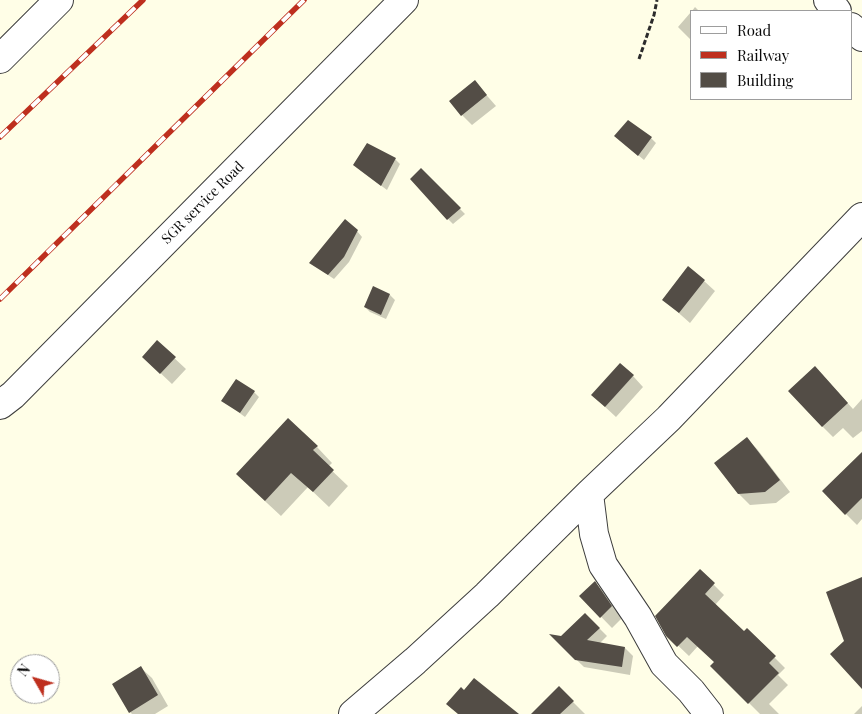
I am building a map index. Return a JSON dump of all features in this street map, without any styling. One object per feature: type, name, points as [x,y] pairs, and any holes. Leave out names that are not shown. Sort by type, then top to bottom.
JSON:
[{"type":"street","points":[[0,59],[59,0]]},
{"type":"street","name":"SGR service Road","points":[[4,394],[404,0]]},
{"type":"street","points":[[828,0],[836,10]]},
{"type":"street","points":[[353,714],[415,661],[487,595],[669,418],[862,217]]},
{"type":"street","points":[[589,494],[594,534],[602,565],[638,617],[664,664],[691,691],[709,714]]},
{"type":"path","points":[[639,59],[658,0]]},
{"type":"building","points":[[475,80],[487,95],[461,116],[449,101]]},
{"type":"building","points":[[628,120],[652,137],[638,156],[614,136]]},
{"type":"building","points":[[367,143],[396,158],[381,186],[353,165]]},
{"type":"building","points":[[421,168],[461,208],[447,220],[410,179]]},
{"type":"building","points":[[345,219],[358,230],[344,257],[328,275],[309,263]]},
{"type":"building","points":[[688,266],[705,280],[679,313],[662,300]]},
{"type":"building","points":[[373,286],[390,294],[381,315],[364,307]]},
{"type":"building","points":[[157,340],[176,357],[160,374],[142,357]]},
{"type":"building","points":[[620,363],[634,375],[605,407],[591,395]]},
{"type":"building","points":[[815,366],[848,403],[822,427],[788,391]]},
{"type":"building","points":[[236,379],[255,391],[240,413],[221,401]]},
{"type":"building","points":[[288,418],[318,446],[313,450],[334,470],[313,492],[291,473],[265,501],[236,474]]},
{"type":"building","points":[[747,437],[780,480],[765,492],[738,494],[714,463]]},
{"type":"building","points":[[862,452],[862,498],[845,515],[822,491]]},
{"type":"building","points":[[700,569],[715,583],[705,594],[744,631],[747,628],[776,656],[769,663],[779,673],[748,704],[710,666],[714,662],[687,637],[677,647],[666,636],[655,616]]},
{"type":"building","points":[[862,577],[862,689],[830,654],[844,641],[826,592]]},
{"type":"building","points":[[595,581],[612,606],[600,618],[579,596]]},
{"type":"building","points":[[585,613],[600,628],[587,640],[625,647],[622,667],[575,660],[549,634],[561,636]]},
{"type":"building","points":[[141,666],[158,695],[129,713],[112,684]]},
{"type":"building","points":[[474,678],[519,714],[458,714],[446,704],[461,687],[464,690]]},
{"type":"building","points":[[559,686],[574,701],[560,714],[531,714]]},
{"type":"railway","points":[[0,137],[143,0]]},
{"type":"railway","points":[[0,299],[304,0]]}]
